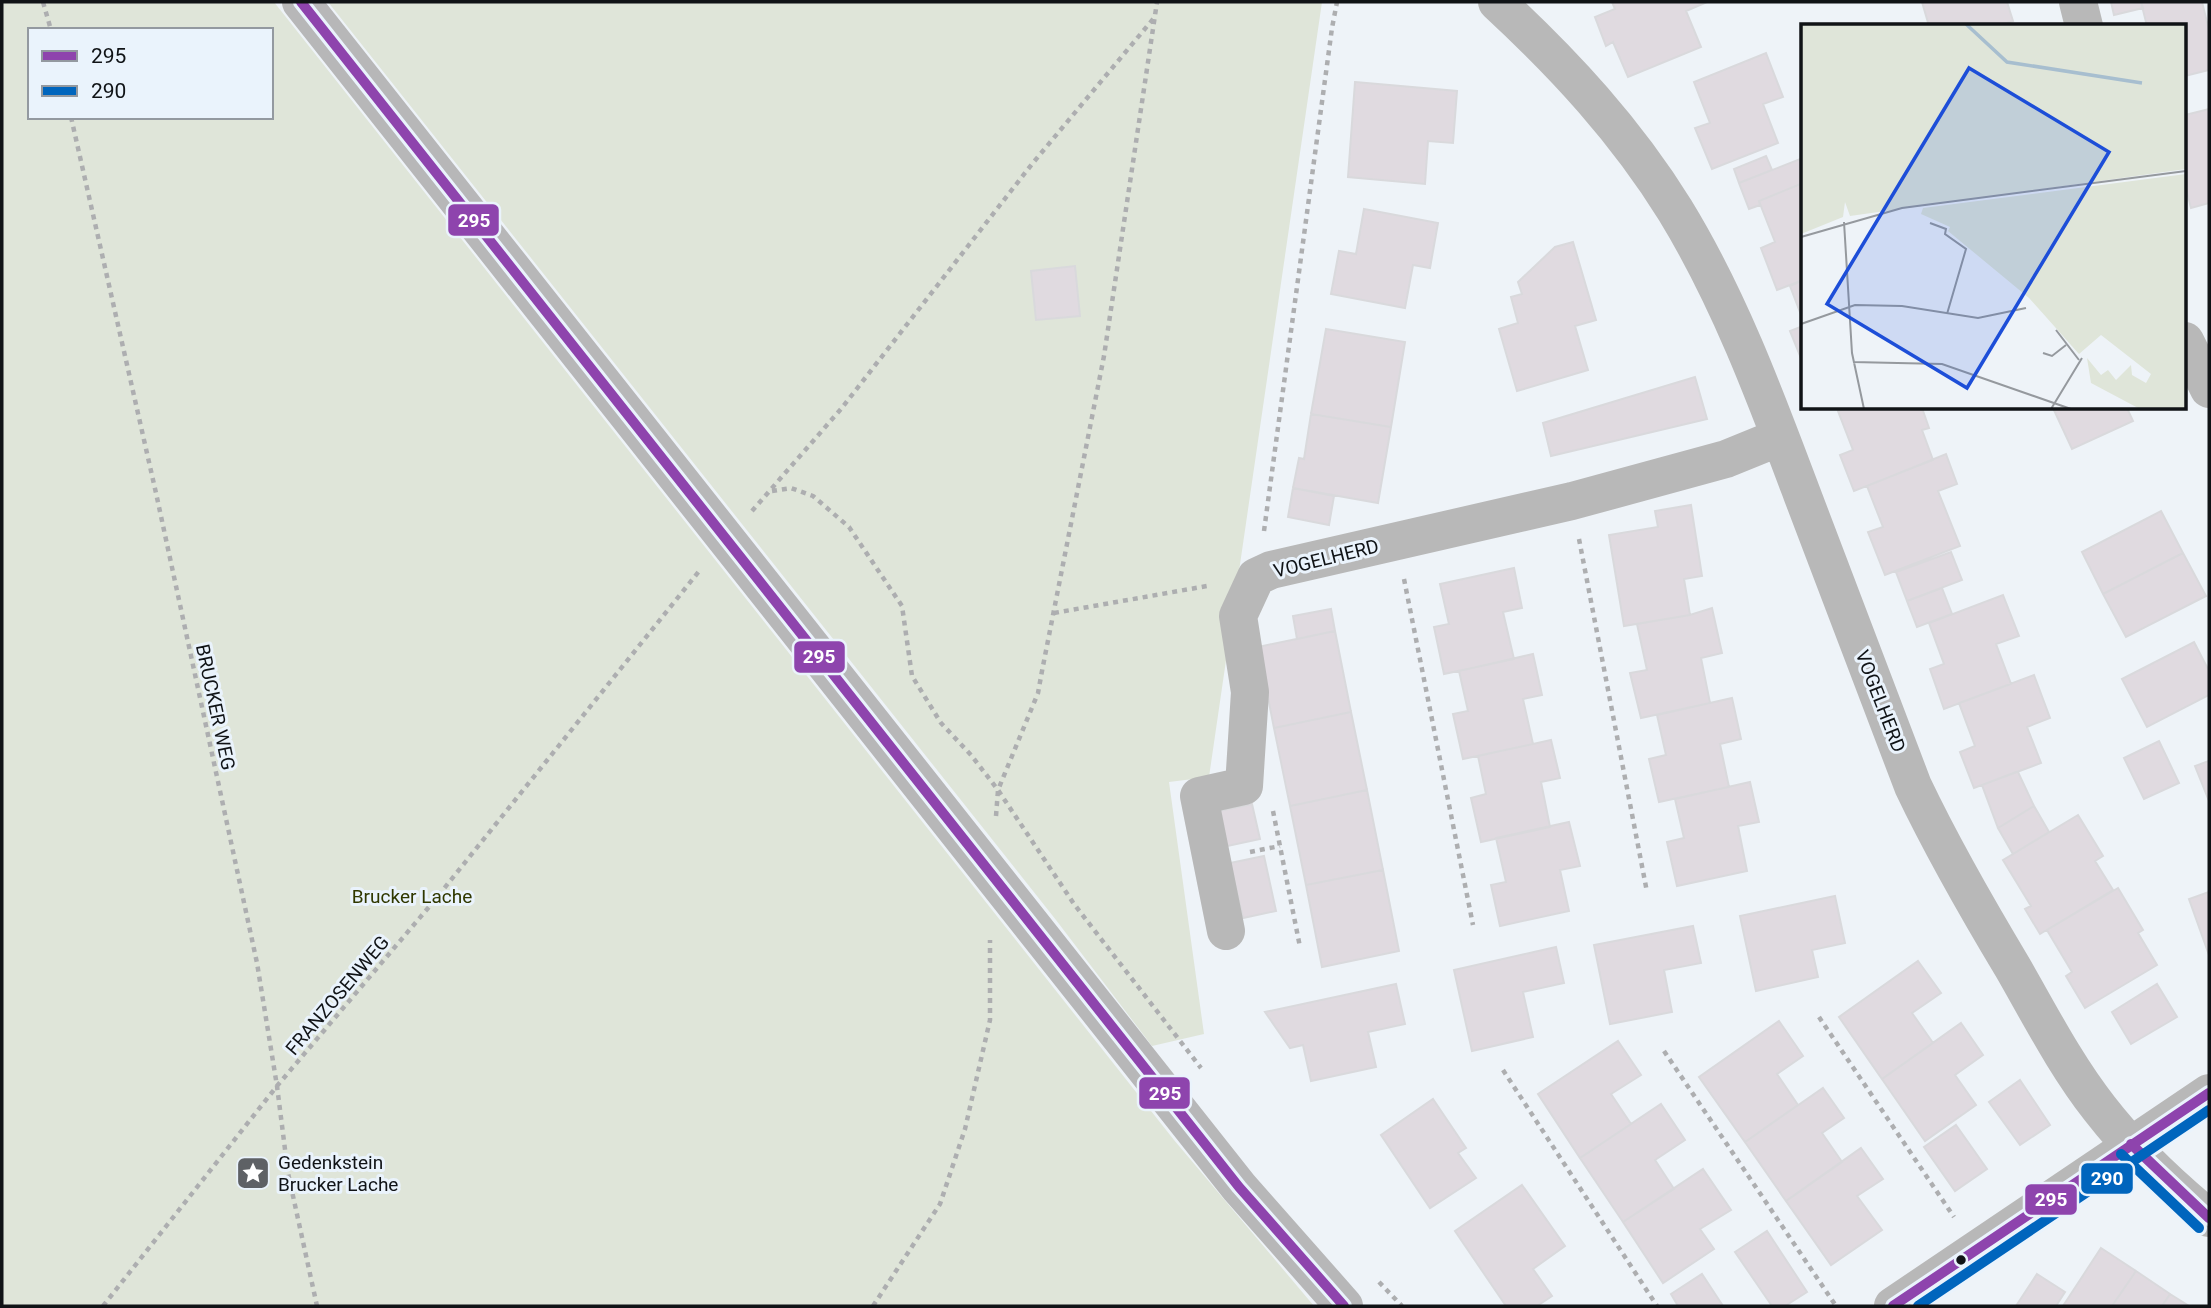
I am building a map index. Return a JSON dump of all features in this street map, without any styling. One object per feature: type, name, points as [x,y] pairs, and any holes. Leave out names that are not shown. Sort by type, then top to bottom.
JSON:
[{"type":"main road","points":[[300,2],[1239,1187],[1344,1306]]},
{"type":"street","name":"VOGELHERD","points":[[1497,2],[1557,59],[1599,105],[1640,158],[1675,211],[1735,329],[1780,437],[1913,786],[1937,837],[2060,1049],[2099,1108],[2131,1144],[2209,1218]]},
{"type":"street","points":[[2078,2],[2084,24]]},
{"type":"street","points":[[2186,343],[2209,389]]},
{"type":"street","name":"VOGELHERD","points":[[1226,931],[1199,796],[1244,786],[1250,692],[1238,616],[1264,573],[1572,500],[1726,459],[1780,437]]},
{"type":"street","points":[[1893,1306],[2209,1093]]},
{"type":"path","points":[[43,2],[50,28]]},
{"type":"path","points":[[873,1306],[940,1204],[965,1129],[990,1020],[990,875],[998,790],[1038,693],[1104,356],[1157,2]]},
{"type":"path","points":[[1054,613],[1264,573],[1262,544],[1332,28],[1338,2]]},
{"type":"path","name":"FRANZOSENWEG","points":[[103,1306],[277,1087],[434,901],[683,590],[841,409],[1032,164],[1154,18]]},
{"type":"path","name":"BRUCKER WEG","points":[[71,119],[159,506],[254,949],[288,1173],[317,1306]]},
{"type":"path","points":[[771,491],[791,488],[813,496],[849,527],[902,606],[912,676],[941,723],[971,755],[998,790],[1074,904],[1206,1075]]},
{"type":"path","points":[[1572,500],[1647,892]]},
{"type":"path","points":[[1397,540],[1473,925]]},
{"type":"path","points":[[1272,807],[1300,947]]},
{"type":"path","points":[[1819,1017],[1976,1250]]},
{"type":"path","points":[[1664,1051],[1836,1306]]},
{"type":"path","points":[[1503,1070],[1657,1306]]},
{"type":"path","points":[[1379,1281],[1402,1306]]},
{"type":"green space","name":"Brucker Lache","points":[[2,2],[274,2],[1174,1140],[1314,1306],[2,1306]]},
{"type":"green space","points":[[328,2],[1322,2],[1209,777],[1169,782],[1204,1034],[1152,1046],[1056,920]]},
{"type":"building","points":[[1612,2],[1707,2],[1686,11],[1701,47],[1628,77],[1613,42],[1606,46],[1595,17],[1615,9]]},
{"type":"building","points":[[1922,2],[2007,2],[2013,21],[2003,24],[1928,24]]},
{"type":"building","points":[[2111,2],[2141,2],[2143,8],[2114,15]]},
{"type":"building","points":[[2141,2],[2202,2],[2209,30],[2209,70],[2186,76],[2186,24],[2146,24]]},
{"type":"building","points":[[1766,53],[1783,97],[1763,104],[1778,143],[1712,169],[1695,128],[1710,123],[1694,82]]},
{"type":"building","points":[[1355,82],[1457,91],[1453,143],[1428,141],[1425,184],[1348,177]]},
{"type":"building","points":[[2209,109],[2209,203],[2191,208],[2186,188],[2186,115]]},
{"type":"building","points":[[1766,156],[1772,170],[1739,183],[1734,169]]},
{"type":"building","points":[[1801,159],[1801,184],[1759,201],[1760,205],[1749,209],[1739,183]]},
{"type":"building","points":[[1801,184],[1801,281],[1777,290],[1761,248],[1775,242],[1759,201]]},
{"type":"building","points":[[1364,209],[1438,223],[1430,268],[1413,265],[1405,308],[1331,294],[1339,251],[1356,254]]},
{"type":"building","points":[[1573,242],[1596,320],[1575,326],[1588,370],[1517,391],[1499,329],[1518,323],[1511,297],[1522,294],[1518,282],[1555,247]]},
{"type":"building","points":[[1075,266],[1080,316],[1036,320],[1031,271]]},
{"type":"building","points":[[1801,281],[1801,315],[1790,286]]},
{"type":"building","points":[[1801,327],[1801,358],[1790,331]]},
{"type":"building","points":[[1326,329],[1405,342],[1391,427],[1311,414]]},
{"type":"building","points":[[1695,377],[1707,419],[1551,456],[1543,423]]},
{"type":"building","points":[[1923,410],[1929,428],[1922,430],[1933,460],[1854,491],[1840,455],[1853,450],[1838,411]]},
{"type":"building","points":[[2054,410],[2128,410],[2133,421],[2072,449]]},
{"type":"building","points":[[1311,414],[1391,427],[1378,503],[1293,488],[1299,458],[1304,459]]},
{"type":"building","points":[[1946,454],[1957,484],[1938,491],[1960,546],[1885,575],[1868,532],[1883,527],[1867,486]]},
{"type":"building","points":[[1293,488],[1334,496],[1329,525],[1288,517]]},
{"type":"building","points":[[1691,505],[1702,576],[1684,579],[1690,615],[1624,626],[1609,535],[1658,527],[1655,511]]},
{"type":"building","points":[[2161,511],[2183,553],[2103,594],[2082,552]]},
{"type":"building","points":[[1951,552],[1962,580],[1907,601],[1896,572]]},
{"type":"building","points":[[2183,553],[2206,596],[2126,637],[2103,594]]},
{"type":"building","points":[[1514,568],[1522,608],[1503,612],[1514,659],[1444,674],[1434,627],[1449,624],[1440,584]]},
{"type":"building","points":[[1942,588],[1952,614],[1917,627],[1907,601]]},
{"type":"building","points":[[2003,595],[2019,636],[1996,644],[2011,684],[1944,709],[1930,669],[1944,664],[1929,623]]},
{"type":"building","points":[[1712,608],[1722,653],[1701,658],[1710,703],[1641,718],[1630,673],[1647,670],[1637,624],[1690,615]]},
{"type":"building","points":[[1331,609],[1335,631],[1297,639],[1293,616]]},
{"type":"building","points":[[1335,631],[1351,712],[1274,728],[1258,647]]},
{"type":"building","points":[[2194,642],[2209,671],[2209,695],[2147,727],[2122,679]]},
{"type":"building","points":[[1533,654],[1542,695],[1523,699],[1533,744],[1463,759],[1453,714],[1468,711],[1459,671]]},
{"type":"building","points":[[2034,675],[2050,718],[2027,727],[2041,763],[1974,788],[1960,752],[1975,746],[1959,703]]},
{"type":"building","points":[[1732,698],[1741,739],[1720,744],[1729,787],[1659,802],[1649,759],[1666,755],[1657,715]]},
{"type":"building","points":[[1351,712],[1367,790],[1290,806],[1274,728]]},
{"type":"building","points":[[1551,740],[1560,778],[1541,782],[1550,827],[1481,842],[1471,798],[1486,794],[1478,756]]},
{"type":"building","points":[[2159,741],[2179,783],[2144,799],[2124,758]]},
{"type":"building","points":[[2209,761],[2209,801],[2195,766]]},
{"type":"building","points":[[2016,772],[2034,806],[1998,828],[1982,785]]},
{"type":"building","points":[[1750,782],[1759,822],[1738,826],[1747,871],[1677,886],[1667,842],[1684,838],[1675,799]]},
{"type":"building","points":[[1367,790],[1383,870],[1306,885],[1290,806]]},
{"type":"building","points":[[1252,804],[1260,839],[1227,846],[1219,811]]},
{"type":"building","points":[[2034,806],[2049,832],[2013,854],[1998,828]]},
{"type":"building","points":[[2078,815],[2103,856],[2095,861],[2113,890],[2040,934],[2025,909],[2031,906],[2003,860]]},
{"type":"building","points":[[1569,822],[1580,866],[1560,870],[1569,911],[1500,926],[1491,885],[1506,882],[1496,838]]},
{"type":"building","points":[[1264,856],[1276,911],[1243,918],[1230,863]]},
{"type":"building","points":[[1383,870],[1399,951],[1322,967],[1306,885]]},
{"type":"building","points":[[2118,888],[2143,930],[2138,933],[2157,965],[2085,1008],[2066,976],[2072,972],[2047,930]]},
{"type":"building","points":[[2209,892],[2209,955],[2189,899]]},
{"type":"building","points":[[1835,896],[1845,943],[1812,950],[1818,977],[1756,991],[1740,916]]},
{"type":"building","points":[[1693,926],[1701,963],[1664,970],[1672,1012],[1610,1024],[1594,945]]},
{"type":"building","points":[[1556,947],[1564,983],[1523,992],[1533,1037],[1472,1051],[1454,970]]},
{"type":"building","points":[[1918,961],[1941,993],[1912,1013],[1933,1043],[1882,1079],[1839,1017]]},
{"type":"building","points":[[1396,984],[1405,1024],[1368,1032],[1376,1067],[1311,1081],[1303,1045],[1290,1048],[1265,1012]]},
{"type":"building","points":[[2157,984],[2177,1017],[2131,1044],[2112,1012]]},
{"type":"building","points":[[1779,1021],[1803,1056],[1777,1074],[1798,1105],[1745,1142],[1699,1077]]},
{"type":"building","points":[[1961,1023],[1983,1055],[1955,1075],[1976,1105],[1925,1141],[1882,1079]]},
{"type":"building","points":[[1618,1041],[1641,1075],[1611,1094],[1631,1124],[1580,1158],[1538,1094]]},
{"type":"building","points":[[2020,1080],[2050,1125],[2020,1145],[1989,1102]]},
{"type":"building","points":[[1823,1088],[1844,1118],[1822,1133],[1842,1162],[1786,1201],[1745,1142]]},
{"type":"building","points":[[1433,1099],[1466,1148],[1458,1153],[1476,1178],[1430,1208],[1381,1135]]},
{"type":"building","points":[[1661,1104],[1685,1140],[1655,1160],[1674,1189],[1623,1222],[1580,1158]]},
{"type":"building","points":[[1956,1125],[1987,1169],[1955,1191],[1924,1147]]},
{"type":"building","points":[[1861,1148],[1883,1179],[1857,1196],[1882,1230],[1831,1265],[1786,1201]]},
{"type":"building","points":[[1703,1169],[1731,1210],[1700,1229],[1714,1249],[1663,1283],[1623,1222]]},
{"type":"building","points":[[1522,1185],[1565,1246],[1533,1269],[1552,1296],[1537,1306],[1506,1306],[1455,1231]]},
{"type":"building","points":[[1767,1231],[1807,1292],[1785,1306],[1772,1306],[1735,1252]]},
{"type":"building","points":[[2101,1248],[2136,1271],[2112,1306],[2063,1306]]},
{"type":"building","points":[[2136,1271],[2170,1294],[2162,1306],[2112,1306]]},
{"type":"building","points":[[1702,1274],[1723,1306],[1678,1306],[1671,1294]]},
{"type":"building","points":[[2037,1274],[2065,1292],[2056,1306],[2016,1306]]},
{"type":"building","points":[[2170,1294],[2189,1306],[2162,1306]]},
{"type":"transit line","name":"295","points":[[301,2],[1239,1187],[1344,1306]]},
{"type":"transit line","name":"295","points":[[1893,1306],[2209,1093]]},
{"type":"transit line","name":"290","points":[[1918,1306],[2209,1110]]},
{"type":"transit line","name":"295","points":[[2131,1144],[2209,1218]]},
{"type":"transit line","name":"290","points":[[2121,1154],[2199,1228]]},
{"type":"place","name":"Gedenkstein Brucker Lache","points":[[253,1173]]}]
